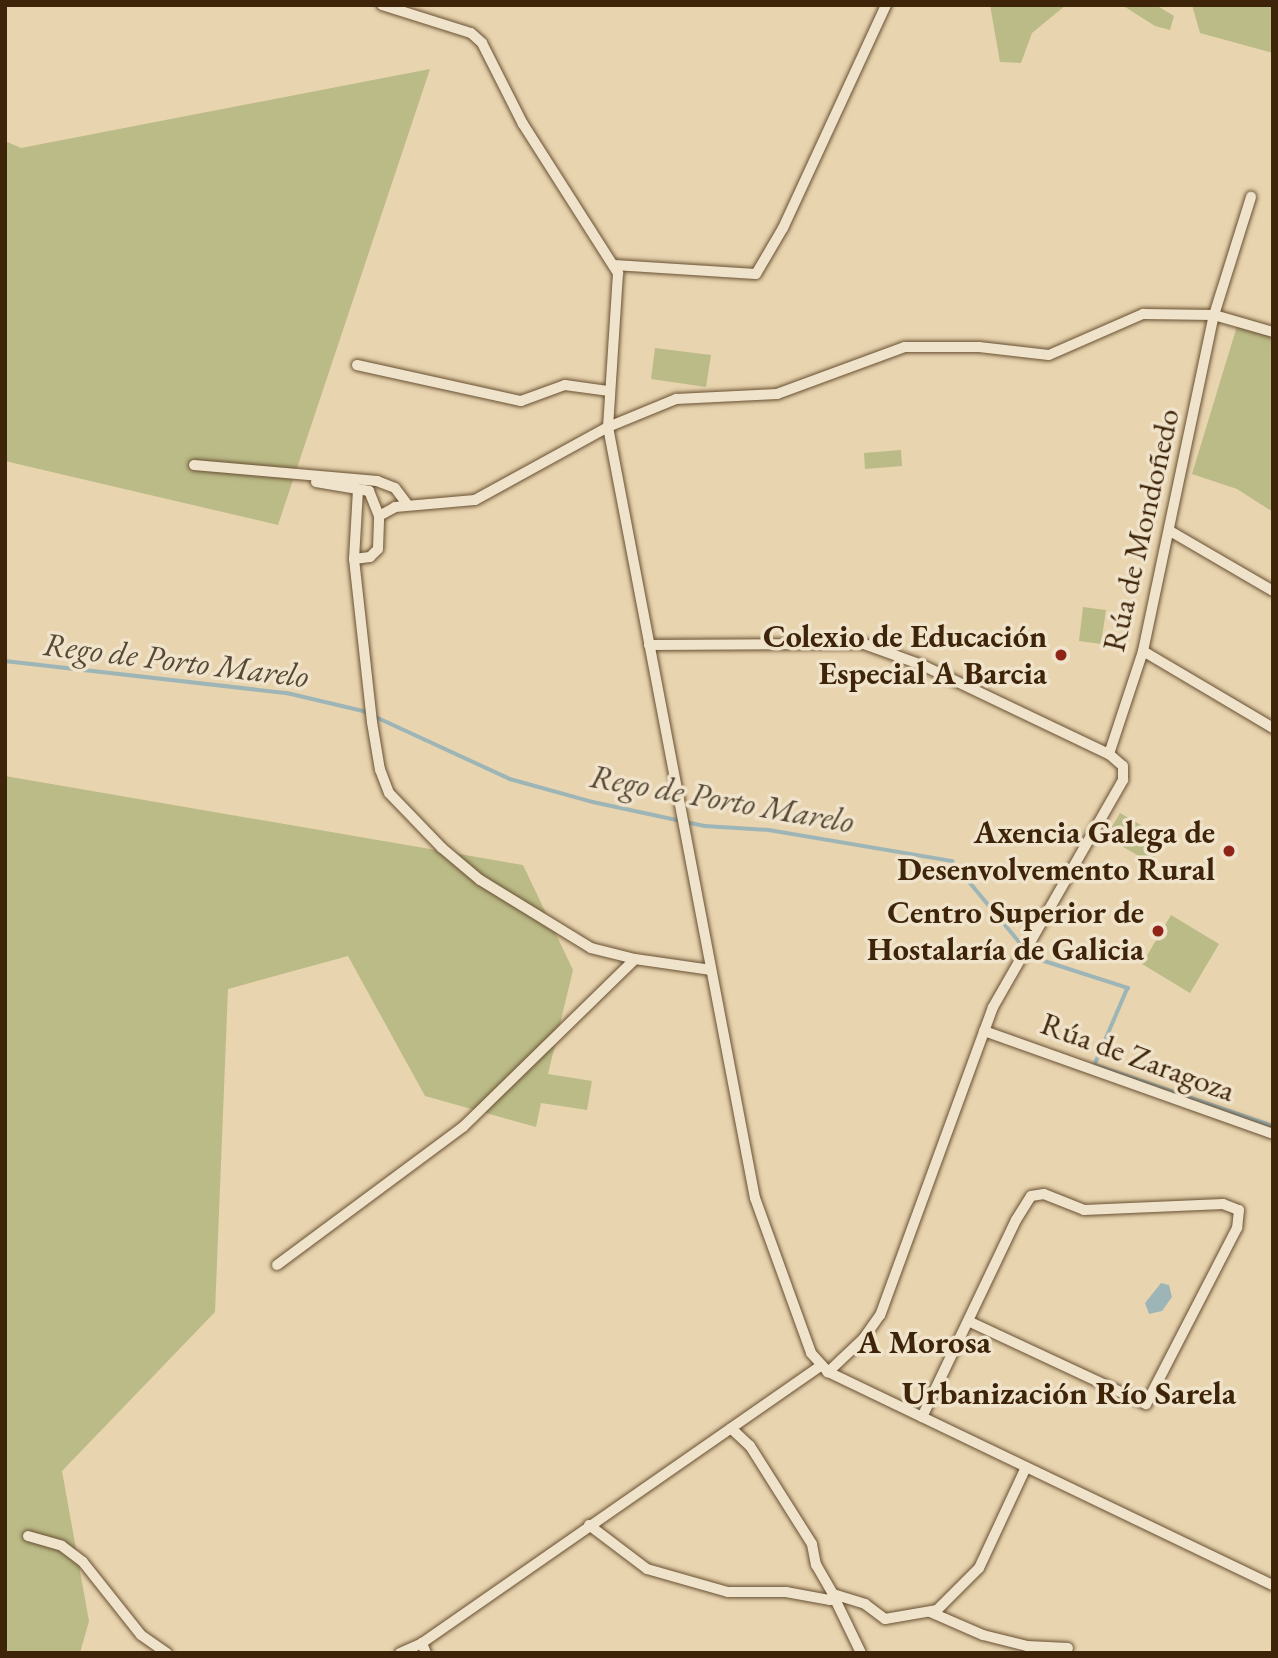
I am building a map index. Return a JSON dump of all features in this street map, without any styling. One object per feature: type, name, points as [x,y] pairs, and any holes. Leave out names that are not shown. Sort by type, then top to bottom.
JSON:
[{"type":"street","points":[[382,5],[477,37],[523,124],[614,265],[620,289],[608,391],[608,427],[760,1218],[807,1346],[824,1369],[1273,1585]]},
{"type":"street","points":[[614,265],[756,274],[769,257],[886,5]]},
{"type":"street","name":"Rúa de Mondoñedo","points":[[1109,754],[1143,651],[1214,316],[1251,197]]},
{"type":"street","points":[[379,516],[407,504],[475,500],[608,427],[676,399],[742,397],[806,386],[905,347],[979,347],[1049,355],[1143,314],[1214,316],[1273,332]]},
{"type":"street","points":[[357,365],[521,401],[565,385],[608,391]]},
{"type":"street","points":[[194,465],[377,481],[395,488],[407,504]]},
{"type":"street","points":[[290,475],[369,491],[379,516],[378,549],[370,557],[354,559]]},
{"type":"street","points":[[358,489],[354,559],[369,703],[380,770],[389,793],[442,848],[480,880],[591,948],[635,959],[711,970]]},
{"type":"street","points":[[1170,531],[1273,591]]},
{"type":"street","points":[[400,1653],[424,1648],[589,1525],[731,1428],[824,1369],[864,1338],[880,1315],[985,1031],[1022,952],[1123,780],[1124,766],[1109,754],[922,665],[864,644],[649,645]]},
{"type":"street","points":[[1143,651],[1273,728]]},
{"type":"street","points":[[277,1265],[463,1127],[635,959]]},
{"type":"street","name":"Rúa de Zaragoza","points":[[985,1031],[1273,1134]]},
{"type":"street","points":[[922,1417],[1020,1211],[1036,1194],[1084,1210],[1223,1204],[1235,1207],[1240,1214],[1150,1401],[1138,1401],[968,1321]]},
{"type":"street","points":[[731,1428],[750,1446],[803,1529],[861,1653]]},
{"type":"street","points":[[929,1612],[979,1568],[1026,1467]]},
{"type":"street","points":[[589,1525],[647,1569],[728,1592],[786,1592],[824,1602],[833,1594]]},
{"type":"street","points":[[28,1536],[62,1546],[83,1562],[141,1635],[167,1653]]},
{"type":"street","points":[[833,1594],[865,1604],[885,1619],[929,1612],[983,1634],[1027,1646],[1068,1647]]},
{"type":"green space","points":[[990,5],[1066,5],[1032,33],[1021,63],[1000,62]]},
{"type":"green space","points":[[1122,5],[1156,5],[1174,16],[1170,30],[1155,26]]},
{"type":"green space","points":[[1192,5],[1273,5],[1273,53],[1200,33]]},
{"type":"green space","points":[[430,69],[278,525],[5,461],[5,141],[21,148]]},
{"type":"green space","points":[[1237,326],[1273,337],[1273,512],[1237,489],[1192,474]]},
{"type":"green space","points":[[655,348],[711,355],[706,387],[651,379]]},
{"type":"green space","points":[[901,450],[902,466],[865,469],[864,453]]},
{"type":"green space","points":[[1083,607],[1106,610],[1101,644],[1079,641]]},
{"type":"green space","points":[[5,776],[523,865],[573,970],[548,1074],[592,1081],[587,1110],[541,1103],[536,1127],[425,1096],[348,956],[228,989],[215,1312],[62,1471],[89,1621],[80,1653],[5,1653]]},
{"type":"green space","points":[[1120,813],[1165,839],[1151,863],[1106,837]]},
{"type":"green space","points":[[1171,915],[1219,944],[1190,993],[1142,964]]},
{"type":"water","points":[[1161,1283],[1169,1285],[1172,1297],[1162,1311],[1149,1314],[1145,1303]]},
{"type":"waterway","name":"Rego de Porto Marelo","points":[[5,661],[287,693],[363,711],[510,779],[593,802],[705,826],[769,830],[952,861],[1032,957],[1128,988],[1095,1065],[1273,1126]]},
{"type":"place","name":"Colexio de Educación Especial A Barcia","points":[[1061,655]]},
{"type":"place","name":"Axencia Galega de Desenvolvemento Rural","points":[[1229,851]]},
{"type":"place","name":"Centro Superior de Hostalaría de Galicia","points":[[1158,931]]},
{"type":"district","name":"A Morosa","points":[[924,1342]]},
{"type":"district","name":"Urbanización Río Sarela","points":[[1069,1393]]}]
